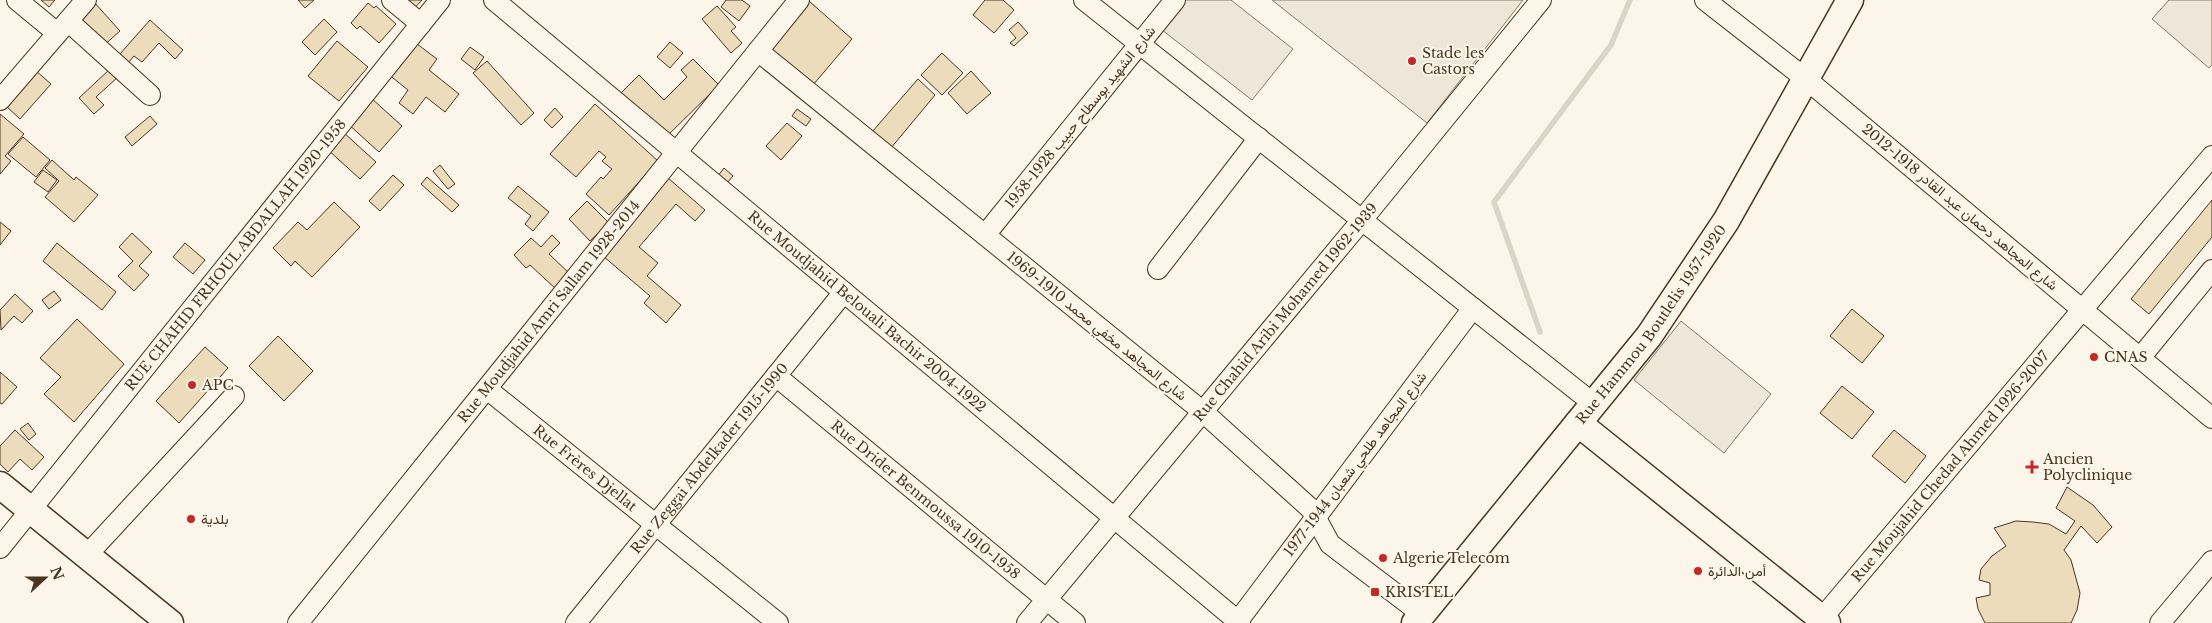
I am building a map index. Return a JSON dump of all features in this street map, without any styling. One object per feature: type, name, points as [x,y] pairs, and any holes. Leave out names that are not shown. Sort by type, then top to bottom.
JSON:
[{"type":"main road","name":"Rue Hammou Boutlelis 1957-1920","points":[[1418,618],[1649,336],[1726,221],[1850,0]]},
{"type":"main road","points":[[1586,413],[1822,622]]},
{"type":"main road","points":[[0,485],[170,623]]},
{"type":"street","points":[[16,0],[62,27],[150,95]]},
{"type":"street","points":[[0,100],[86,0]]},
{"type":"street","points":[[392,0],[421,24]]},
{"type":"street","name":"RUE CHAHID FRHOUL ABDALLAH 1920-1958","points":[[0,548],[440,0]]},
{"type":"street","name":"Rue Moudjahid Belouali Bachir 2004-1922","points":[[494,0],[1239,622]]},
{"type":"street","name":"Rue Moudjahid Amri Sallam 1928-2014","points":[[298,623],[799,0]]},
{"type":"street","points":[[1084,0],[1473,308],[1586,413]]},
{"type":"street","name":"شارع الشهيد بوسطاح حبيب 1928-1958","points":[[985,235],[1175,0]]},
{"type":"street","name":"Rue Chahid Aribi Mohamed 1962-1939","points":[[1027,623],[1362,220],[1541,0]]},
{"type":"street","name":"شارع المجاهد دحمان عبد القادر 1918-2012","points":[[1705,0],[1806,79],[2212,418]]},
{"type":"street","name":"شارع المجاهد مخفي محمد 1910-1969","points":[[758,51],[1202,411],[1311,509],[1330,544],[1418,618]]},
{"type":"street","points":[[1158,269],[1258,138]]},
{"type":"street","name":"Rue Moujahid Chedad Ahmed 1926-2007","points":[[1822,622],[2212,156]]},
{"type":"street","points":[[2140,358],[2212,270]]},
{"type":"street","name":"Rue Zeggai Abdelkader 1915-1990","points":[[576,623],[844,292]]},
{"type":"street","name":"شارع المجاهد طلحي شعبان 1944-1977","points":[[1239,622],[1473,308]]},
{"type":"street","name":"Rue Drider Benmoussa 1910-1958","points":[[776,376],[1075,623]]},
{"type":"street","name":"Rue Frères Djellat","points":[[487,389],[778,623]]},
{"type":"street","points":[[87,555],[234,396]]},
{"type":"street","points":[[2160,623],[2209,570]]},
{"type":"shaded area","points":[[1185,0],[1231,0],[1293,49],[1252,100],[1162,30]]},
{"type":"shaded area","name":"Stade les Castors","points":[[1272,0],[1523,0],[1427,123]]},
{"type":"shaded area","points":[[2169,0],[2212,0],[2212,65],[2209,68],[2152,19]]},
{"type":"shaded area","points":[[1681,321],[1771,394],[1724,453],[1634,380]]},
{"type":"building","points":[[41,0],[55,0],[49,7]]},
{"type":"building","points":[[298,0],[314,0],[305,8]]},
{"type":"building","points":[[389,0],[422,0],[407,16]]},
{"type":"building","points":[[726,0],[742,0],[750,6],[739,21],[721,7]]},
{"type":"building","points":[[985,0],[1003,0],[1014,10],[994,33],[973,15]]},
{"type":"building","points":[[809,1],[852,39],[813,85],[769,47]]},
{"type":"building","points":[[94,2],[120,31],[103,46],[77,17]]},
{"type":"building","points":[[368,3],[374,8],[376,6],[396,24],[379,43],[360,26],[357,29],[351,23]]},
{"type":"building","points":[[717,6],[736,27],[731,31],[742,43],[731,53],[702,19]]},
{"type":"building","points":[[324,19],[337,32],[315,55],[302,42]]},
{"type":"building","points":[[150,20],[183,50],[175,59],[159,43],[142,62],[134,56],[128,63],[119,55]]},
{"type":"building","points":[[1018,22],[1028,33],[1014,46],[1010,43],[1016,38],[1009,30]]},
{"type":"building","points":[[337,41],[368,67],[339,101],[308,76]]},
{"type":"building","points":[[413,41],[437,59],[429,70],[459,94],[445,112],[426,97],[413,114],[399,103],[408,90],[388,74]]},
{"type":"building","points":[[670,42],[683,53],[670,68],[657,57]]},
{"type":"building","points":[[470,47],[484,57],[475,70],[461,59]]},
{"type":"building","points":[[942,53],[963,73],[942,95],[921,75]]},
{"type":"building","points":[[693,59],[719,85],[664,139],[620,94],[639,75],[664,100],[687,77],[681,70]]},
{"type":"building","points":[[487,61],[534,113],[521,125],[473,73]]},
{"type":"building","points":[[110,69],[118,77],[96,97],[104,105],[94,114],[79,98]]},
{"type":"building","points":[[35,70],[51,84],[20,119],[4,104]]},
{"type":"building","points":[[971,71],[991,93],[967,114],[948,93]]},
{"type":"building","points":[[918,79],[935,95],[891,148],[872,132]]},
{"type":"building","points":[[370,97],[402,126],[379,152],[347,123]]},
{"type":"building","points":[[595,104],[658,161],[609,215],[586,194],[601,177],[603,179],[612,169],[602,161],[606,157],[599,151],[576,177],[550,154]]},
{"type":"building","points":[[555,108],[563,117],[552,128],[544,120]]},
{"type":"building","points":[[797,109],[811,119],[806,126],[792,116]]},
{"type":"building","points":[[0,114],[24,134],[5,156],[11,161],[0,174]]},
{"type":"building","points":[[150,116],[157,124],[132,146],[125,137]]},
{"type":"building","points":[[787,123],[802,136],[781,160],[766,146]]},
{"type":"building","points":[[343,132],[376,162],[360,179],[327,149]]},
{"type":"building","points":[[23,137],[50,160],[36,177],[8,154]]},
{"type":"building","points":[[52,160],[74,180],[76,177],[98,195],[74,222],[45,197],[59,181],[45,168]]},
{"type":"building","points":[[440,165],[455,184],[448,189],[433,171]]},
{"type":"building","points":[[724,168],[733,176],[722,189],[713,182]]},
{"type":"building","points":[[43,170],[57,180],[48,192],[34,182]]},
{"type":"building","points":[[393,175],[404,185],[380,211],[369,201]]},
{"type":"building","points":[[427,177],[459,205],[452,212],[421,184]]},
{"type":"building","points":[[668,178],[705,210],[695,221],[676,204],[639,247],[658,263],[647,276],[681,305],[666,323],[644,303],[650,296],[603,256]]},
{"type":"building","points":[[518,186],[549,212],[533,231],[525,224],[531,216],[508,198]]},
{"type":"building","points":[[2212,200],[2212,237],[2149,314],[2131,299]]},
{"type":"building","points":[[587,201],[609,223],[590,241],[569,219]]},
{"type":"building","points":[[334,202],[360,227],[312,277],[295,261],[291,266],[273,248],[298,222],[307,230]]},
{"type":"building","points":[[0,222],[11,231],[0,245]]},
{"type":"building","points":[[132,233],[152,252],[139,266],[149,275],[134,291],[118,276],[133,261],[119,247]]},
{"type":"building","points":[[552,235],[560,243],[549,254],[571,275],[557,290],[530,265],[526,268],[514,255],[531,238],[541,247]]},
{"type":"building","points":[[57,243],[116,292],[102,310],[43,261]]},
{"type":"building","points":[[185,243],[205,260],[193,274],[173,257]]},
{"type":"building","points":[[54,291],[61,300],[49,309],[42,300]]},
{"type":"building","points":[[15,294],[33,311],[22,323],[14,316],[1,330],[0,310]]},
{"type":"building","points":[[1852,309],[1884,336],[1862,363],[1830,336]]},
{"type":"building","points":[[77,319],[124,364],[74,422],[44,394],[61,377],[40,358]]},
{"type":"building","points":[[278,336],[313,371],[284,401],[249,366]]},
{"type":"building","name":"APC","points":[[205,347],[228,368],[179,423],[156,401]]},
{"type":"building","points":[[0,372],[17,387],[2,404],[0,403]]},
{"type":"building","points":[[1842,386],[1874,412],[1852,439],[1820,413]]},
{"type":"building","points":[[28,423],[36,434],[29,440],[20,429]]},
{"type":"building","points":[[15,430],[44,457],[32,470],[20,459],[8,472],[0,464],[0,446]]},
{"type":"building","points":[[1894,430],[1926,456],[1905,483],[1872,456]]},
{"type":"building","points":[[2067,487],[2093,505],[2112,527],[2097,543],[2081,526],[2064,550],[2071,560],[2080,593],[2077,610],[2071,623],[1985,623],[1978,609],[1976,598],[1990,595],[1990,583],[1979,580],[1981,569],[1992,556],[2006,546],[1994,528],[2016,521],[2033,522],[2049,524],[2066,534],[2075,521],[2056,508]]},
{"type":"waterway","points":[[1540,332],[1494,202],[1611,45],[1630,0]]},
{"type":"place","name":"Stade les Castors","points":[[1412,61]]},
{"type":"place","name":"CNAS","points":[[2094,357]]},
{"type":"place","name":"APC","points":[[192,385]]},
{"type":"place","name":"Ancien Polyclinique","points":[[2032,467]]},
{"type":"place","name":"بلدية","points":[[191,519]]},
{"type":"place","name":"Algerie Telecom","points":[[1383,558]]},
{"type":"place","name":"أمن الدائرة","points":[[1698,571]]},
{"type":"place","name":"KRISTEL","points":[[1375,592]]}]
